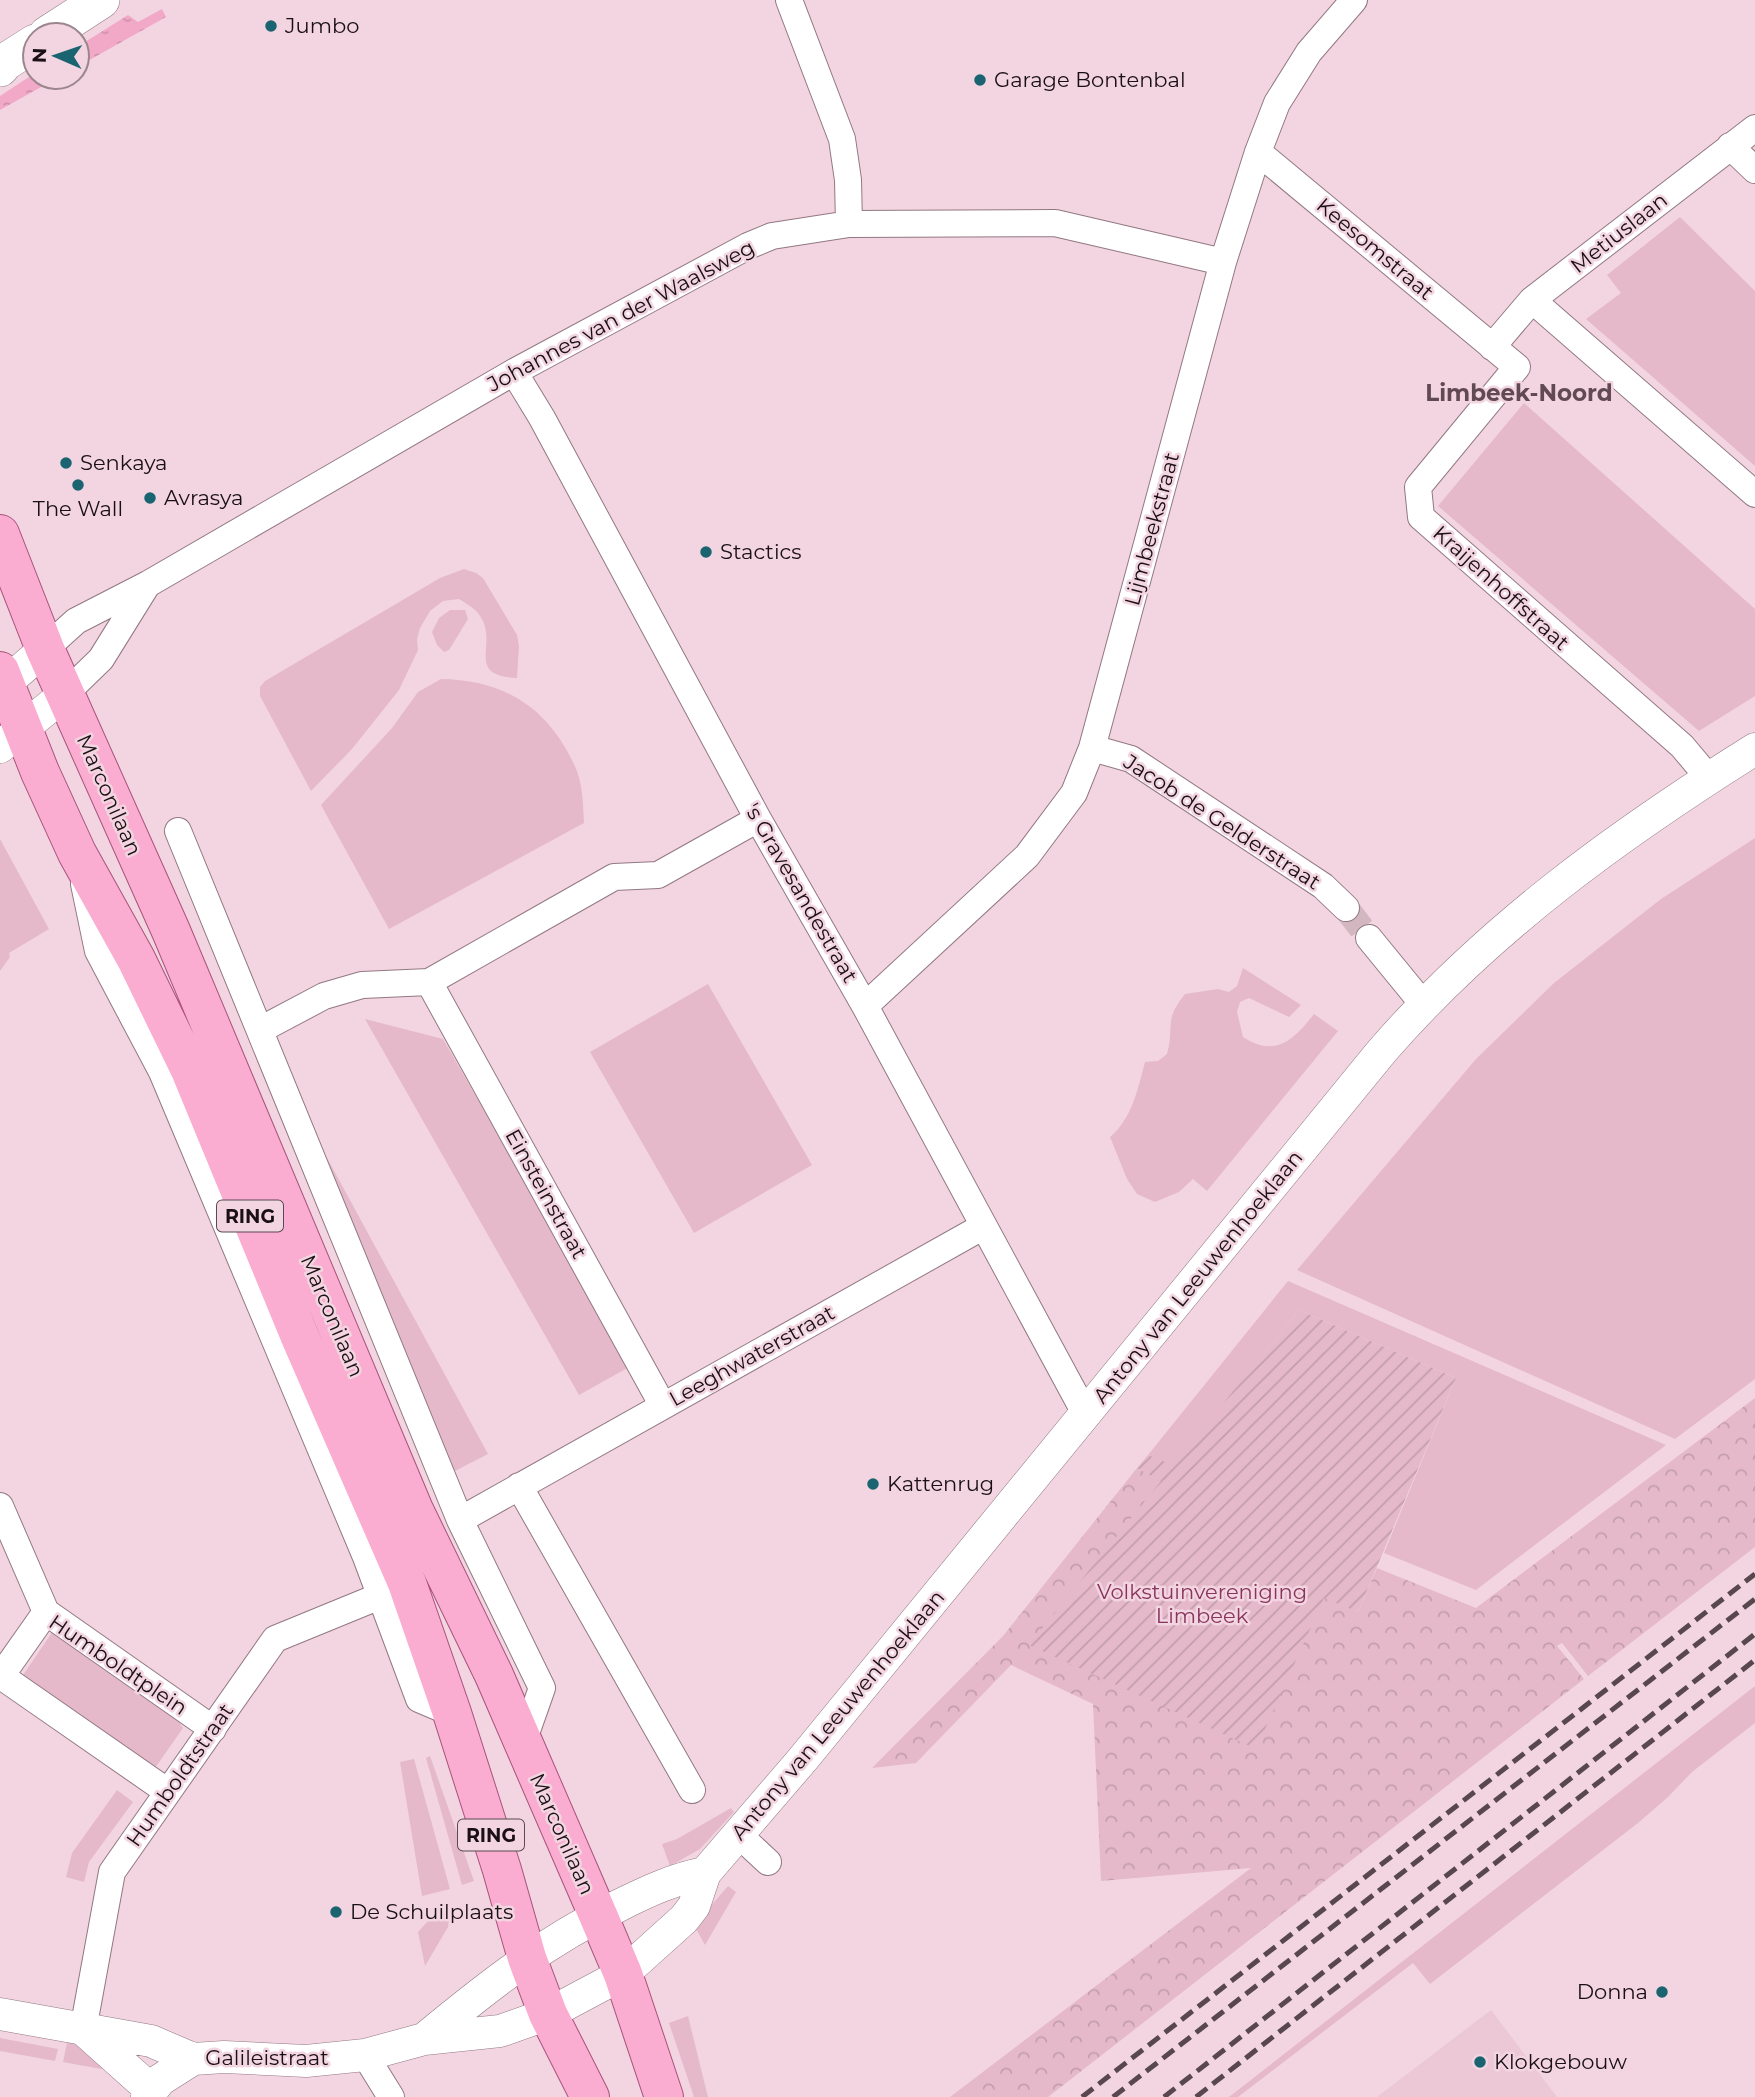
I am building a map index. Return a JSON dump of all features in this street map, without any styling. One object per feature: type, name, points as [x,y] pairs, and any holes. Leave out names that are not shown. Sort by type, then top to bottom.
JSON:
[{"type":"main road","points":[[69,21],[101,0]]},
{"type":"main road","name":"Marconilaan","points":[[0,534],[45,649],[171,931],[414,1510],[494,1675],[598,1915],[623,1974],[664,2097]]},
{"type":"main road","name":"Marconilaan","points":[[1,681],[11,739],[136,958],[190,1070],[300,1338],[407,1583],[452,1713],[527,1958],[548,2014],[590,2097]]},
{"type":"street","points":[[789,0],[842,139],[848,180],[849,224]]},
{"type":"street","name":"Lijmbeekstraat","points":[[865,1006],[1027,856],[1074,793],[1092,748],[1223,262],[1258,152],[1277,103],[1303,62],[1354,0]]},
{"type":"street","name":"Metiuslaan","points":[[1492,347],[1532,300],[1755,128]]},
{"type":"street","points":[[1730,146],[1755,170]]},
{"type":"street","name":"Keesomstraat","points":[[1258,152],[1492,347]]},
{"type":"street","name":"Johannes van der Waalsweg","points":[[45,649],[76,621],[148,584],[514,372],[748,246],[772,236],[849,224],[1055,223],[1223,262]]},
{"type":"street","points":[[1532,300],[1755,494]]},
{"type":"street","name":"Kraijenhoffstraat","points":[[1492,347],[1517,367],[1418,487],[1421,517],[1682,746],[1709,778]]},
{"type":"street","name":"'s Gravesandestraat","points":[[514,372],[542,418],[758,819],[865,1006],[1086,1416]]},
{"type":"street","name":"Johannes van der Waalsweg","points":[[65,694],[100,659],[148,584]]},
{"type":"street","points":[[1,681],[45,649]]},
{"type":"street","points":[[11,739],[65,694]]},
{"type":"street","name":"Jacob de Gelderstraat","points":[[1092,748],[1131,759],[1323,886],[1346,908]]},
{"type":"street","name":"Antony van Leeuwenhoeklaan","points":[[548,2014],[623,1974],[684,1919],[694,1906],[705,1873],[1086,1416],[1423,1004],[1519,915],[1596,856],[1755,749]]},
{"type":"street","points":[[260,1030],[324,996],[337,992],[362,985],[429,982],[614,877],[658,875],[758,819]]},
{"type":"street","points":[[178,831],[460,1520],[542,1688],[523,1742]]},
{"type":"street","name":"Marconilaan","points":[[77,853],[98,951],[162,1072],[366,1557],[419,1699],[452,1713]]},
{"type":"street","points":[[1369,938],[1423,1004]]},
{"type":"street","name":"Einsteinstraat","points":[[429,982],[663,1406]]},
{"type":"street","name":"Leeghwaterstraat","points":[[460,1520],[984,1226]]},
{"type":"street","points":[[519,1486],[692,1790]]},
{"type":"street","points":[[0,1506],[46,1612]]},
{"type":"street","name":"Humboldtstraat","points":[[83,2029],[112,1872],[275,1639],[380,1597]]},
{"type":"street","name":"Humboldtplein","points":[[168,1792],[1,1676],[46,1612],[213,1728]]},
{"type":"street","points":[[739,1835],[768,1862]]},
{"type":"street","points":[[598,1915],[677,1878],[705,1873]]},
{"type":"street","name":"Galileistraat","points":[[424,2039],[469,2000],[527,1958],[598,1915]]},
{"type":"street","name":"Galileistraat","points":[[0,2014],[151,2041],[193,2059]]},
{"type":"street","name":"Galileistraat","points":[[83,2029],[149,2093],[171,2071],[193,2059],[224,2057],[306,2061],[365,2056],[424,2039],[500,2031],[548,2014]]},
{"type":"street","points":[[365,2056],[391,2097]]},
{"type":"shaded area","name":"Klokgebouw","points":[[1491,2010],[1557,2097],[1377,2097]]},
{"type":"green space","points":[[1680,217],[1755,291],[1755,466],[1586,319],[1621,293],[1607,275]]},
{"type":"green space","points":[[1524,403],[1755,609],[1755,696],[1699,731],[1438,506]]},
{"type":"green space","points":[[464,569],[483,578],[517,635],[517,678],[492,672],[487,666],[486,631],[476,611],[459,599],[443,601],[430,611],[420,628],[418,650],[399,690],[352,749],[311,791],[260,696],[260,687],[265,681],[440,578]]},
{"type":"green space","points":[[450,610],[465,610],[468,619],[449,650],[444,652],[437,645],[432,632],[439,618]]},
{"type":"green space","points":[[441,679],[485,685],[504,691],[537,712],[563,744],[577,771],[584,823],[389,929],[321,805],[392,728],[418,692]]},
{"type":"green space","points":[[1755,838],[1755,1379],[1675,1439],[1297,1270],[1476,1059],[1554,983],[1661,899]]},
{"type":"green space","points":[[0,839],[49,929],[9,953],[10,957],[0,971]]},
{"type":"green space","points":[[1243,968],[1301,1005],[1289,1017],[1249,998],[1240,1002],[1237,1012],[1243,1037],[1254,1043],[1274,1046],[1299,1032],[1314,1014],[1338,1031],[1207,1191],[1193,1179],[1179,1192],[1155,1202],[1137,1194],[1127,1179],[1110,1137],[1118,1130],[1129,1112],[1145,1062],[1158,1061],[1167,1054],[1172,1017],[1185,994],[1218,989],[1229,992],[1237,986]]},
{"type":"green space","points":[[708,984],[812,1165],[694,1233],[590,1052]]},
{"type":"green space","points":[[365,1019],[443,1039],[631,1366],[579,1395]]},
{"type":"green space","points":[[326,1156],[488,1454],[453,1472]]},
{"type":"green space","points":[[1288,1281],[1666,1445],[1476,1590],[1384,1553],[1456,1378],[1299,1310],[1173,1466],[1148,1455]]},
{"type":"green space","name":"Volkstuinvereniging Limbeek","points":[[1299,1310],[1456,1378],[1358,1612],[1324,1598],[1256,1749],[1029,1645],[1161,1481],[1137,1468],[1148,1455],[1173,1465]]},
{"type":"green space","points":[[1755,1398],[1755,1547],[1588,1676],[1562,1643],[1557,1646],[1584,1679],[1048,2097],[950,2097],[1251,1868],[1101,1881],[1093,1704],[1011,1665],[916,1763],[872,1768],[1003,1636],[1137,1468],[1162,1481],[1324,1597],[1358,1612],[1377,1568],[1476,1608]]},
{"type":"green space","points":[[53,1631],[177,1719],[183,1728],[155,1768],[21,1678]]},
{"type":"green space","points":[[1755,1686],[1755,1723],[1692,1772],[1638,1823],[1430,1984],[1413,1963],[1238,2097],[1229,2097]]},
{"type":"green space","points":[[430,1756],[474,1881],[462,1885],[426,1758]]},
{"type":"green space","points":[[414,1759],[450,1889],[422,1896],[400,1762]]},
{"type":"green space","points":[[117,1790],[133,1802],[89,1862],[84,1882],[66,1877],[72,1853]]},
{"type":"green space","points":[[731,1808],[734,1812],[700,1849],[670,1866],[662,1844],[677,1839]]},
{"type":"green space","points":[[728,1886],[736,1892],[705,1945],[695,1927],[696,1923]]},
{"type":"green space","points":[[449,1917],[448,1927],[425,1966],[418,1932],[427,1922]]},
{"type":"green space","points":[[688,2016],[708,2097],[694,2097],[669,2023]]},
{"type":"green space","points":[[0,2038],[58,2049],[55,2061],[0,2051]]},
{"type":"green space","points":[[68,2038],[109,2063],[101,2069],[63,2062]]},
{"type":"water","points":[[162,9],[166,17],[91,59],[91,38],[128,15],[138,22]]},
{"type":"water","points":[[21,82],[21,91],[34,91],[0,110],[0,96]]},
{"type":"tunnel","points":[[1346,908],[1369,938]]},
{"type":"railway","points":[[1082,2097],[1755,1574]]},
{"type":"railway","points":[[1113,2097],[1755,1599]]},
{"type":"railway","points":[[1164,2097],[1755,1634]]},
{"type":"railway","points":[[1196,2097],[1755,1660]]},
{"type":"place","name":"Jumbo","points":[[271,26]]},
{"type":"place","name":"Garage Bontenbal","points":[[980,80]]},
{"type":"place","name":"Senkaya","points":[[66,463]]},
{"type":"place","name":"The Wall","points":[[78,485]]},
{"type":"place","name":"Avrasya","points":[[150,498]]},
{"type":"place","name":"Stactics","points":[[706,552]]},
{"type":"place","name":"Kattenrug","points":[[873,1484]]},
{"type":"place","name":"De Schuilplaats","points":[[336,1912]]},
{"type":"place","name":"Donna","points":[[1662,1992]]},
{"type":"place","name":"Klokgebouw","points":[[1480,2062]]},
{"type":"district","name":"Limbeek-Noord","points":[[1519,393]]}]
